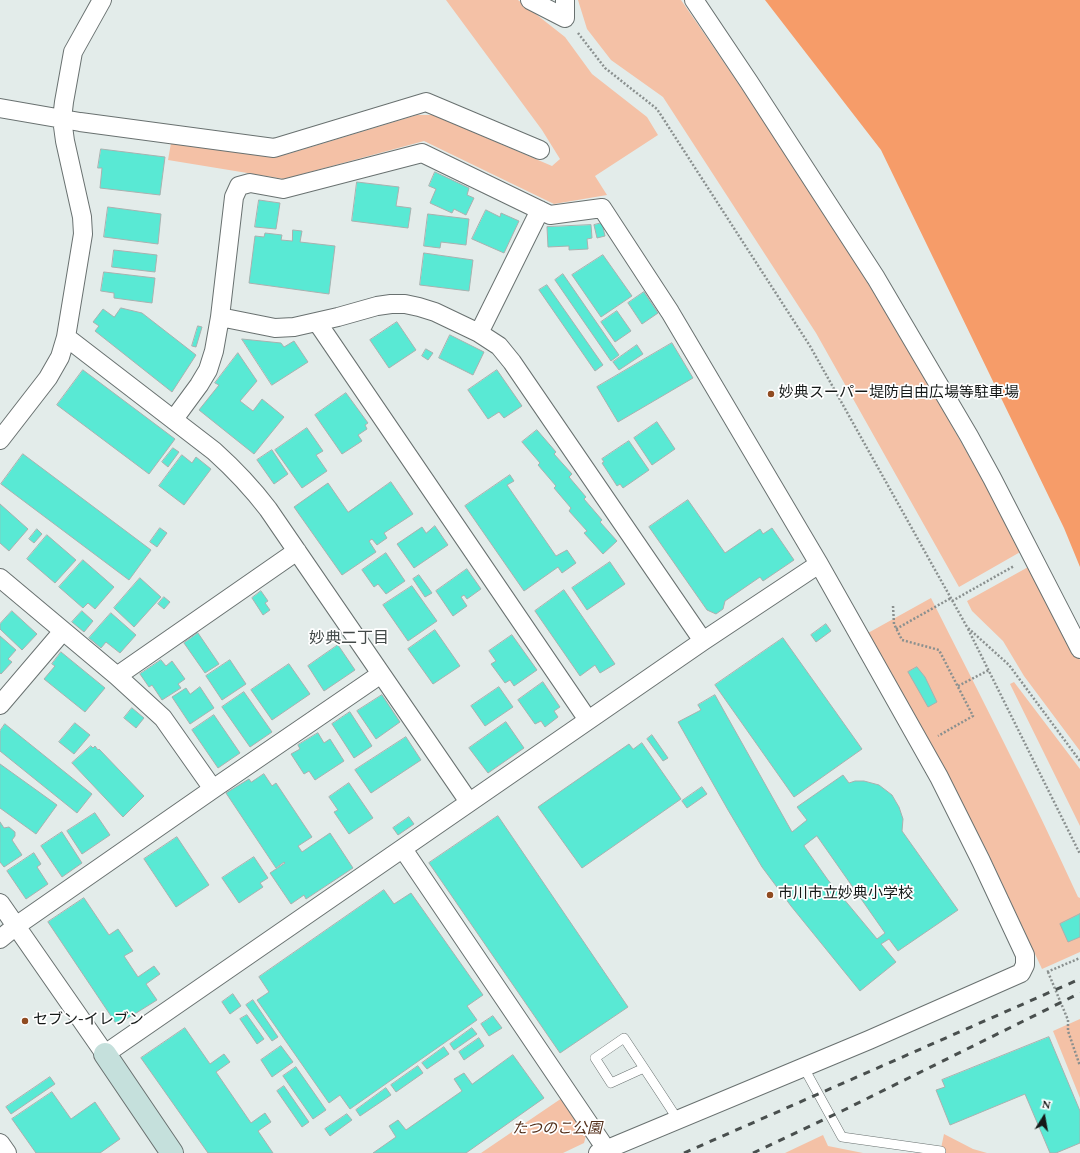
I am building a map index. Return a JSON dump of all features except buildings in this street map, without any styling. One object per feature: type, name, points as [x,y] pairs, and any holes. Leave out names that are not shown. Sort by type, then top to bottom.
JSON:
[{"type":"street","points":[[0,440],[48,378],[60,357],[66,337],[83,234],[82,217],[65,141],[62,119],[73,52],[102,0]]},
{"type":"street","points":[[530,0],[565,18],[565,0]]},
{"type":"street","points":[[694,0],[876,278],[969,436],[1080,649]]},
{"type":"street","points":[[0,108],[62,119],[274,148],[426,102],[540,150]]},
{"type":"street","points":[[174,419],[208,370],[214,351],[220,317],[234,197],[239,186],[250,184],[283,189],[422,153],[550,215],[602,208],[670,312],[819,564],[939,777],[981,861],[1025,955],[1025,965],[1021,974],[804,1068],[602,1151],[403,848]]},
{"type":"street","points":[[479,333],[540,210]]},
{"type":"street","points":[[220,317],[275,328],[294,327],[377,306],[404,304],[435,312],[479,333],[499,346],[512,362],[703,641]]},
{"type":"street","points":[[317,322],[588,720]]},
{"type":"street","points":[[66,337],[214,451],[252,488],[268,509],[469,802]]},
{"type":"street","points":[[117,676],[297,551]]},
{"type":"street","points":[[105,1054],[703,641],[819,564]]},
{"type":"street","points":[[0,578],[117,676],[163,718],[213,789]]},
{"type":"street","points":[[0,705],[63,631]]},
{"type":"street","points":[[0,939],[16,926],[381,674]]},
{"type":"street","points":[[0,903],[172,1153]]},
{"type":"street","points":[[0,1143],[7,1153]]},
{"type":"lane","points":[[644,1068],[611,1083],[594,1058],[624,1038],[644,1068],[678,1120]]},
{"type":"lane","points":[[804,1068],[842,1137],[941,1151]]},
{"type":"path","points":[[565,18],[605,68],[657,109],[810,346],[967,627],[1080,854]]},
{"type":"path","points":[[896,629],[1032,556]]},
{"type":"path","points":[[893,606],[894,624],[902,640],[939,650],[973,716],[921,746]]},
{"type":"path","points":[[967,627],[1009,665],[1080,761]]},
{"type":"path","points":[[958,686],[989,670]]},
{"type":"path","points":[[1025,965],[1048,972],[1080,958]]},
{"type":"path","points":[[1048,972],[1068,1020],[1068,1031],[1080,1066]]},
{"type":"green space","points":[[446,0],[518,0],[565,37],[592,74],[647,117],[658,135],[595,176],[607,195],[554,204],[424,141],[284,179],[168,160],[171,143],[273,157],[288,154],[417,115],[433,115],[552,166],[560,159],[542,130]]},
{"type":"green space","points":[[578,0],[681,0],[769,129],[854,261],[937,400],[1022,551],[959,587],[816,333],[663,97],[611,60],[587,29]]},
{"type":"green space","points":[[1030,566],[1080,660],[1080,751],[1024,676],[1003,641],[972,611],[967,601]]},
{"type":"green space","points":[[931,598],[1061,859],[1078,897],[1080,898],[1080,952],[1042,969],[987,851],[868,633]]},
{"type":"green space","points":[[1014,682],[1080,769],[1080,826],[1010,684]]},
{"type":"green space","points":[[1080,1019],[1080,1098],[1053,1031]]},
{"type":"green space","name":"たつのこ公園","points":[[562,1098],[587,1132],[584,1143],[563,1153],[481,1153]]},
{"type":"green space","points":[[944,1134],[973,1149],[987,1153],[940,1153]]},
{"type":"green space","points":[[823,1135],[828,1146],[863,1153],[785,1153]]},
{"type":"shaded area","points":[[765,0],[1080,0],[1080,567],[1064,528],[881,150]]},
{"type":"railway","points":[[684,1153],[1080,979]]},
{"type":"railway","points":[[753,1153],[844,1110],[1080,993]]},
{"type":"place","name":"妙典スーパー堤防自由広場等駐車場","points":[[771,394]]},
{"type":"place","name":"市川市立妙典小学校","points":[[770,895]]},
{"type":"place","name":"セブン-イレブン","points":[[25,1021]]},
{"type":"district","name":"妙典二丁目","points":[[349,640]]}]
